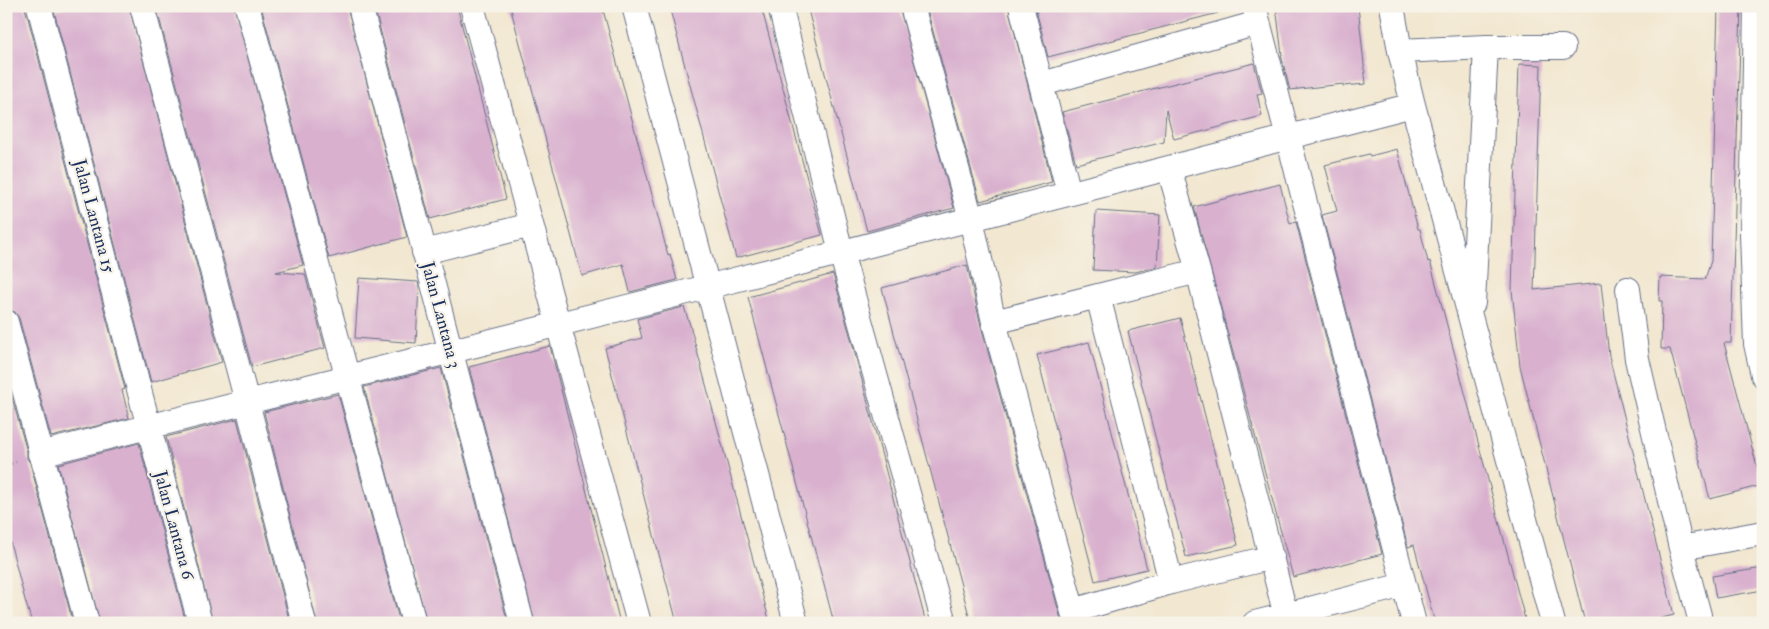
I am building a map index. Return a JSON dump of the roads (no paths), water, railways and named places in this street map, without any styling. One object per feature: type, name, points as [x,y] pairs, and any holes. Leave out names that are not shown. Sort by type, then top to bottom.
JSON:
[{"type":"street","name":"Jalan Lantana 15","points":[[40,6],[148,427]]},
{"type":"street","points":[[142,6],[304,623]]},
{"type":"street","points":[[246,6],[414,623]]},
{"type":"street","name":"Jalan Lantana 3","points":[[360,6],[522,623]]},
{"type":"street","points":[[472,6],[640,623]]},
{"type":"street","points":[[634,6],[796,623]]},
{"type":"street","points":[[780,6],[842,252],[944,623]]},
{"type":"street","points":[[912,6],[971,219],[994,322],[1075,617],[1171,582],[1272,556]]},
{"type":"street","points":[[1022,6],[1069,193]]},
{"type":"street","points":[[1392,6],[1400,51],[1413,105],[1553,623]]},
{"type":"street","points":[[1758,10],[1759,343],[1763,375]]},
{"type":"street","points":[[1042,84],[1256,15],[1414,623]]},
{"type":"street","points":[[1400,51],[1486,47],[1563,47]]},
{"type":"street","points":[[1472,326],[1486,47]]},
{"type":"street","points":[[40,454],[559,324],[1413,105]]},
{"type":"street","points":[[1169,168],[1198,271],[1286,616]]},
{"type":"street","points":[[424,252],[532,225]]},
{"type":"street","points":[[994,322],[1198,271]]},
{"type":"street","points":[[1628,289],[1637,359],[1698,615]]},
{"type":"street","points":[[1098,296],[1171,582]]},
{"type":"street","points":[[6,322],[87,623]]},
{"type":"street","name":"Jalan Lantana 6","points":[[148,427],[200,623]]},
{"type":"street","points":[[1681,548],[1763,533]]},
{"type":"street","points":[[1255,623],[1404,585]]}]
